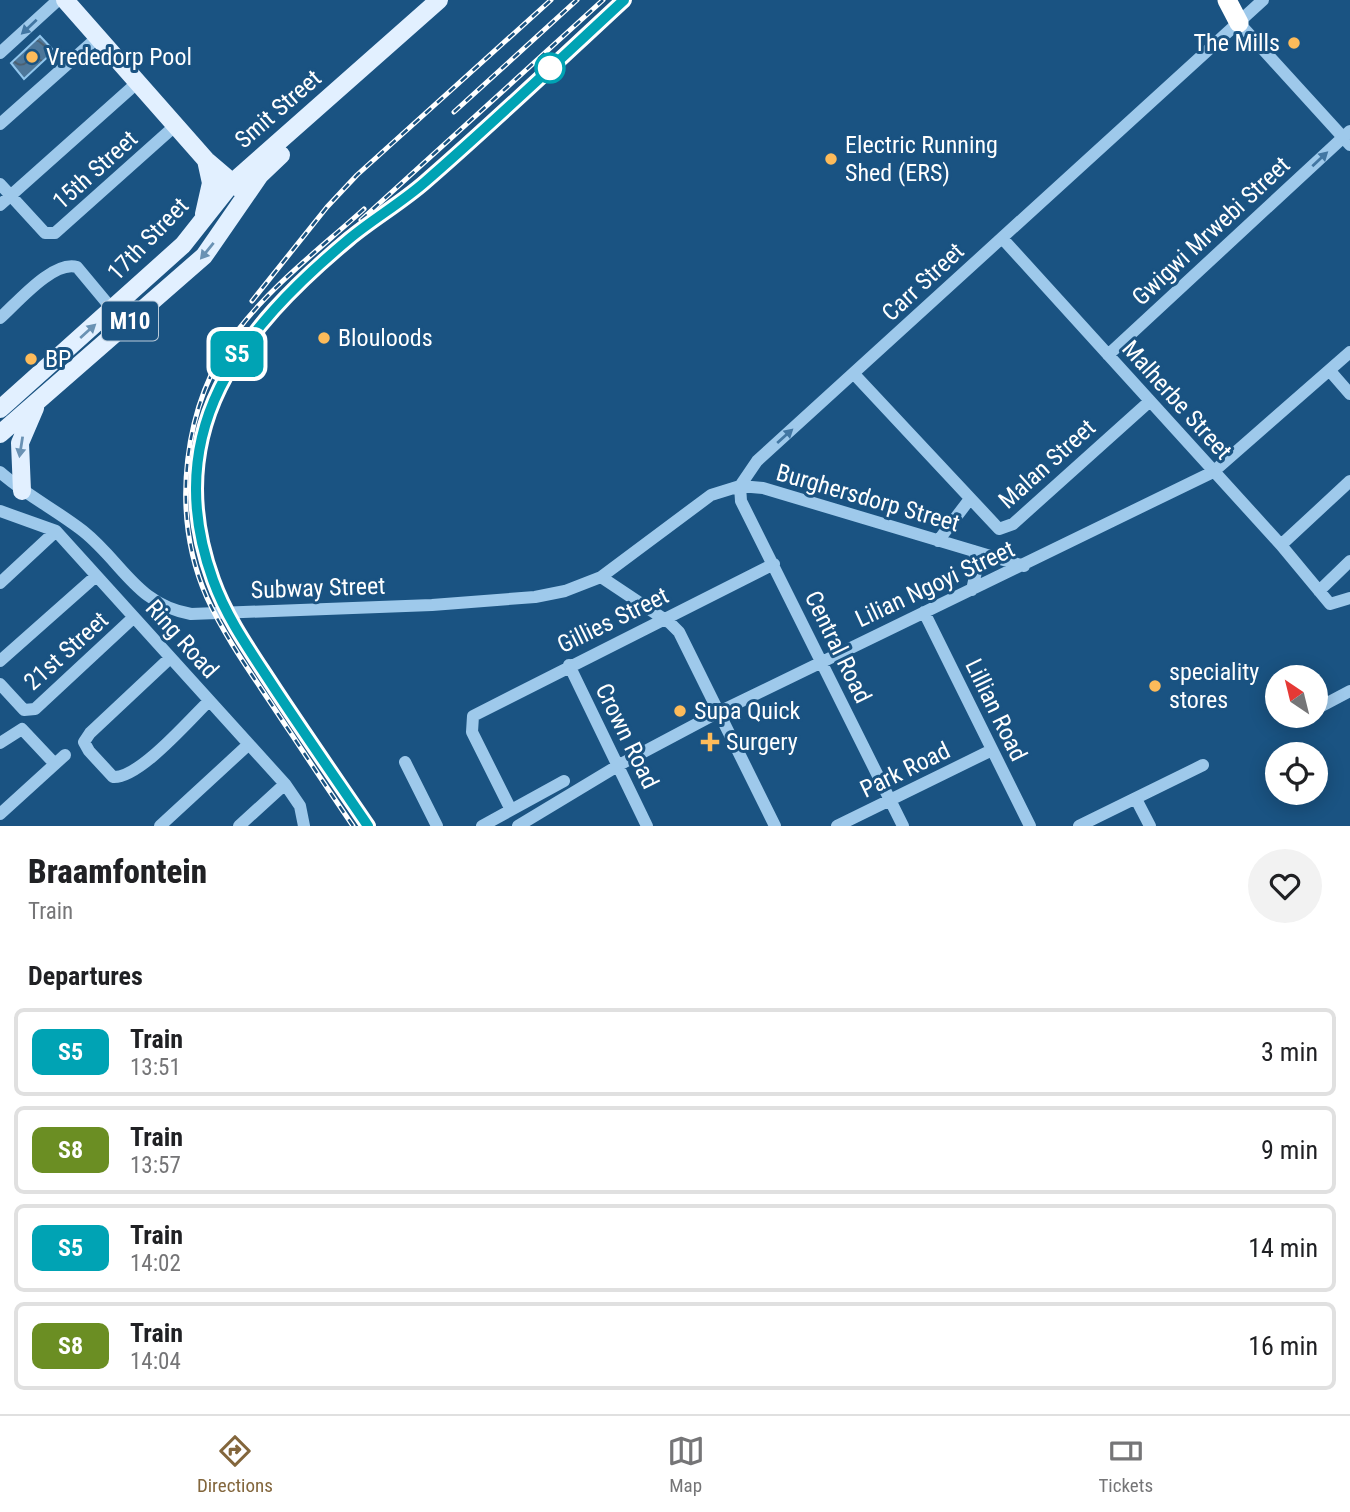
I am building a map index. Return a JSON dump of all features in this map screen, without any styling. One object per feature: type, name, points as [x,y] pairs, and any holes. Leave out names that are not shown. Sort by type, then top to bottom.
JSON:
[{"type":"highway","points":[[1227,0],[1239,23]]},
{"type":"main road","points":[[65,0],[206,160],[248,196]]},
{"type":"main road","name":"Smit Street","points":[[232,183],[439,0]]},
{"type":"main road","name":"Smit Street","points":[[248,196],[260,175],[358,74]]},
{"type":"main road","points":[[204,218],[211,183],[206,160]]},
{"type":"main road","name":"17th Street","points":[[0,409],[183,246],[232,183]]},
{"type":"main road","name":"17th Street","points":[[0,434],[204,256],[248,196]]},
{"type":"main road","points":[[22,491],[20,443],[36,404]]},
{"type":"street","points":[[0,53],[58,0]]},
{"type":"street","name":"Carr Street","points":[[740,486],[757,461],[856,377],[1002,238],[1263,0]]},
{"type":"street","points":[[1239,23],[1348,138]]},
{"type":"street","points":[[0,124],[98,37]]},
{"type":"street","points":[[0,205],[138,82]]},
{"type":"street","name":"15th Street","points":[[0,184],[45,233],[55,233],[176,125]]},
{"type":"street","name":"Gwigwi Mrwebi Street","points":[[1108,355],[1348,138]]},
{"type":"street","name":"Malherbe Street","points":[[1002,238],[1282,545],[1319,591]]},
{"type":"street","points":[[0,318],[40,282],[67,266],[77,267],[112,309]]},
{"type":"street","name":"Lilian Ngoyi Street","points":[[518,826],[619,765],[717,713],[1213,472],[1350,352]]},
{"type":"street","points":[[1329,371],[1350,394]]},
{"type":"street","name":"Malan Street","points":[[856,377],[994,527],[1005,529],[1150,401]]},
{"type":"street","name":"Subway Street","points":[[0,472],[22,491],[85,533],[149,598],[165,608],[191,614],[432,605],[535,597],[565,591],[601,577]]},
{"type":"street","points":[[1282,545],[1350,481]]},
{"type":"street","points":[[740,486],[711,495],[695,505],[601,577],[663,618],[682,637],[717,713],[775,826]]},
{"type":"street","name":"Burghersdorp Street","points":[[740,486],[763,488],[1024,566]]},
{"type":"street","name":"Central Road","points":[[740,486],[741,501],[902,826]]},
{"type":"street","points":[[938,541],[969,500]]},
{"type":"street","name":"Ring Road","points":[[0,511],[56,531],[285,784],[300,806],[304,826]]},
{"type":"street","points":[[0,583],[56,531]]},
{"type":"street","points":[[972,590],[978,567],[974,551]]},
{"type":"street","points":[[1350,561],[1319,591],[1330,604],[1350,598]]},
{"type":"street","name":"Gillies Street","points":[[512,810],[472,732],[473,716],[569,665],[774,564]]},
{"type":"street","points":[[0,661],[96,576]]},
{"type":"street","name":"Lillian Road","points":[[924,612],[1030,826]]},
{"type":"street","name":"21st Street","points":[[0,684],[24,710],[35,709],[134,617]]},
{"type":"street","points":[[170,658],[86,738],[84,745],[89,751],[113,777],[135,770],[209,701]]},
{"type":"street","name":"Crown Road","points":[[569,665],[647,826]]},
{"type":"street","points":[[1328,703],[1350,691]]},
{"type":"street","name":"21st Street","points":[[0,743],[19,729],[24,729],[60,759],[0,814]]},
{"type":"street","points":[[160,826],[249,744]]},
{"type":"street","name":"Park Road","points":[[837,826],[992,750]]},
{"type":"street","points":[[405,762],[437,826]]},
{"type":"street","points":[[1079,826],[1203,765]]},
{"type":"street","points":[[482,826],[564,781]]},
{"type":"street","points":[[239,826],[285,784]]},
{"type":"street","points":[[1136,799],[1150,826]]},
{"type":"water","name":"Vrededorp Pool","points":[[40,36],[54,51],[24,79],[11,63]]},
{"type":"railway","points":[[252,301],[327,207],[357,175],[551,0]]},
{"type":"railway","points":[[454,112],[577,0]]},
{"type":"railway","points":[[361,220],[603,0]]},
{"type":"railway","points":[[368,826],[248,648],[232,622],[213,580],[199,526],[196,476],[204,429],[221,386],[246,345],[277,307],[313,270],[450,160],[624,0]]},
{"type":"railway","points":[[353,826],[245,664],[214,612],[195,565],[188,531],[186,496],[194,425],[204,391],[219,359],[238,330],[267,297],[298,266],[364,209]]},
{"type":"train","name":"S5","points":[[368,826],[233,624],[214,582],[198,515],[198,472],[205,427],[231,363],[261,322],[281,301],[359,231],[424,182],[624,0]]},
{"type":"place","name":"The Mills","points":[[1294,43]]},
{"type":"place","name":"Vrededorp Pool","points":[[32,57]]},
{"type":"place","name":"Electric Running Shed (ERS)","points":[[831,159]]},
{"type":"place","name":"Blouloods","points":[[324,338]]},
{"type":"place","name":"BP","points":[[31,359]]},
{"type":"place","name":"speciality stores","points":[[1155,686]]},
{"type":"place","name":"Supa Quick","points":[[680,711]]},
{"type":"place","name":"Surgery","points":[[710,742]]}]
